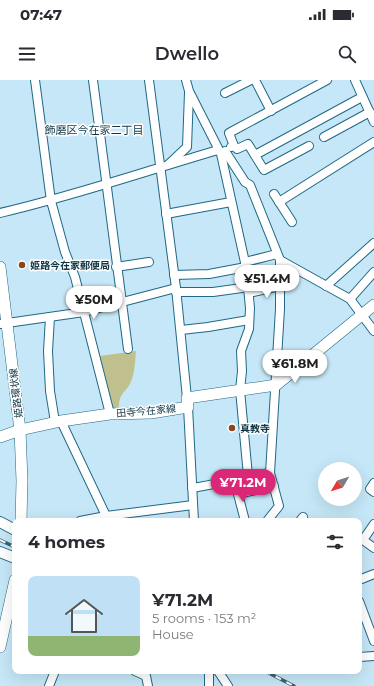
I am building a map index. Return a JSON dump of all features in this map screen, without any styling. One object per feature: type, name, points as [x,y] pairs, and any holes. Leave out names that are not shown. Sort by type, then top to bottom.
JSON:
[{"type":"main road","name":"姫路環状線","points":[[0,266],[4,323],[20,430],[22,482],[21,518]]},
{"type":"main road","points":[[276,385],[374,305]]},
{"type":"main road","name":"田寺今在家線","points":[[0,437],[20,430],[58,422],[110,414],[151,413],[240,390],[276,385]]},
{"type":"main road","points":[[0,647],[12,596]]},
{"type":"street","points":[[35,80],[51,201],[64,252],[75,276],[110,414]]},
{"type":"street","points":[[93,80],[116,267],[128,349]]},
{"type":"street","points":[[149,80],[165,166],[166,214],[181,330],[188,403],[194,518]]},
{"type":"street","points":[[186,80],[189,91],[221,152],[245,182],[250,185],[279,257],[280,309],[270,473],[279,506],[269,518]]},
{"type":"street","points":[[225,93],[251,80]]},
{"type":"street","points":[[255,80],[271,111]]},
{"type":"street","points":[[309,146],[264,170],[248,144],[236,149],[229,133],[327,80]]},
{"type":"street","points":[[355,80],[374,122]]},
{"type":"street","points":[[165,166],[187,147],[189,91]]},
{"type":"street","points":[[255,156],[362,97]]},
{"type":"street","points":[[324,137],[370,112]]},
{"type":"street","points":[[188,127],[204,120]]},
{"type":"street","points":[[278,202],[374,142]]},
{"type":"street","points":[[0,213],[51,201],[106,183],[221,152],[234,146]]},
{"type":"street","points":[[221,152],[249,290],[250,320],[249,329],[241,351],[242,372],[240,390],[248,476]]},
{"type":"street","points":[[274,194],[292,222]]},
{"type":"street","points":[[166,214],[231,202]]},
{"type":"street","points":[[326,286],[374,243]]},
{"type":"street","points":[[174,275],[209,274],[279,257],[350,300],[374,331]]},
{"type":"street","points":[[116,267],[149,262]]},
{"type":"street","points":[[350,300],[374,272]]},
{"type":"street","points":[[4,323],[84,312],[176,290],[213,292],[249,290],[280,286]]},
{"type":"street","points":[[50,317],[48,351],[50,391],[58,422],[108,518],[193,505]]},
{"type":"street","points":[[181,330],[250,320]]},
{"type":"street","points":[[192,488],[248,476],[270,473]]},
{"type":"street","points":[[235,480],[244,518]]},
{"type":"street","points":[[374,483],[370,489],[374,492]]},
{"type":"street","points":[[238,494],[274,486]]},
{"type":"street","points":[[0,522],[12,528]]},
{"type":"street","points":[[374,524],[363,540],[374,548]]},
{"type":"street","points":[[0,552],[12,557]]},
{"type":"street","points":[[362,579],[374,574]]},
{"type":"street","points":[[362,619],[374,642]]},
{"type":"street","points":[[362,657],[374,656]]},
{"type":"street","points":[[49,686],[54,674]]},
{"type":"street","points":[[142,674],[146,676],[148,686]]},
{"type":"street","points":[[209,674],[209,686]]},
{"type":"street","points":[[220,674],[228,686]]},
{"type":"green space","points":[[136,351],[132,379],[121,396],[119,411],[114,411],[100,356]]},
{"type":"railway","points":[[0,540],[12,546]]},
{"type":"railway","points":[[271,674],[294,686]]},
{"type":"place","name":"姫路今在家郵便局","points":[[22,265]]},
{"type":"place","name":"真教寺","points":[[232,428]]},
{"type":"district","name":"飾磨区今在家二丁目","points":[[94,130]]}]
